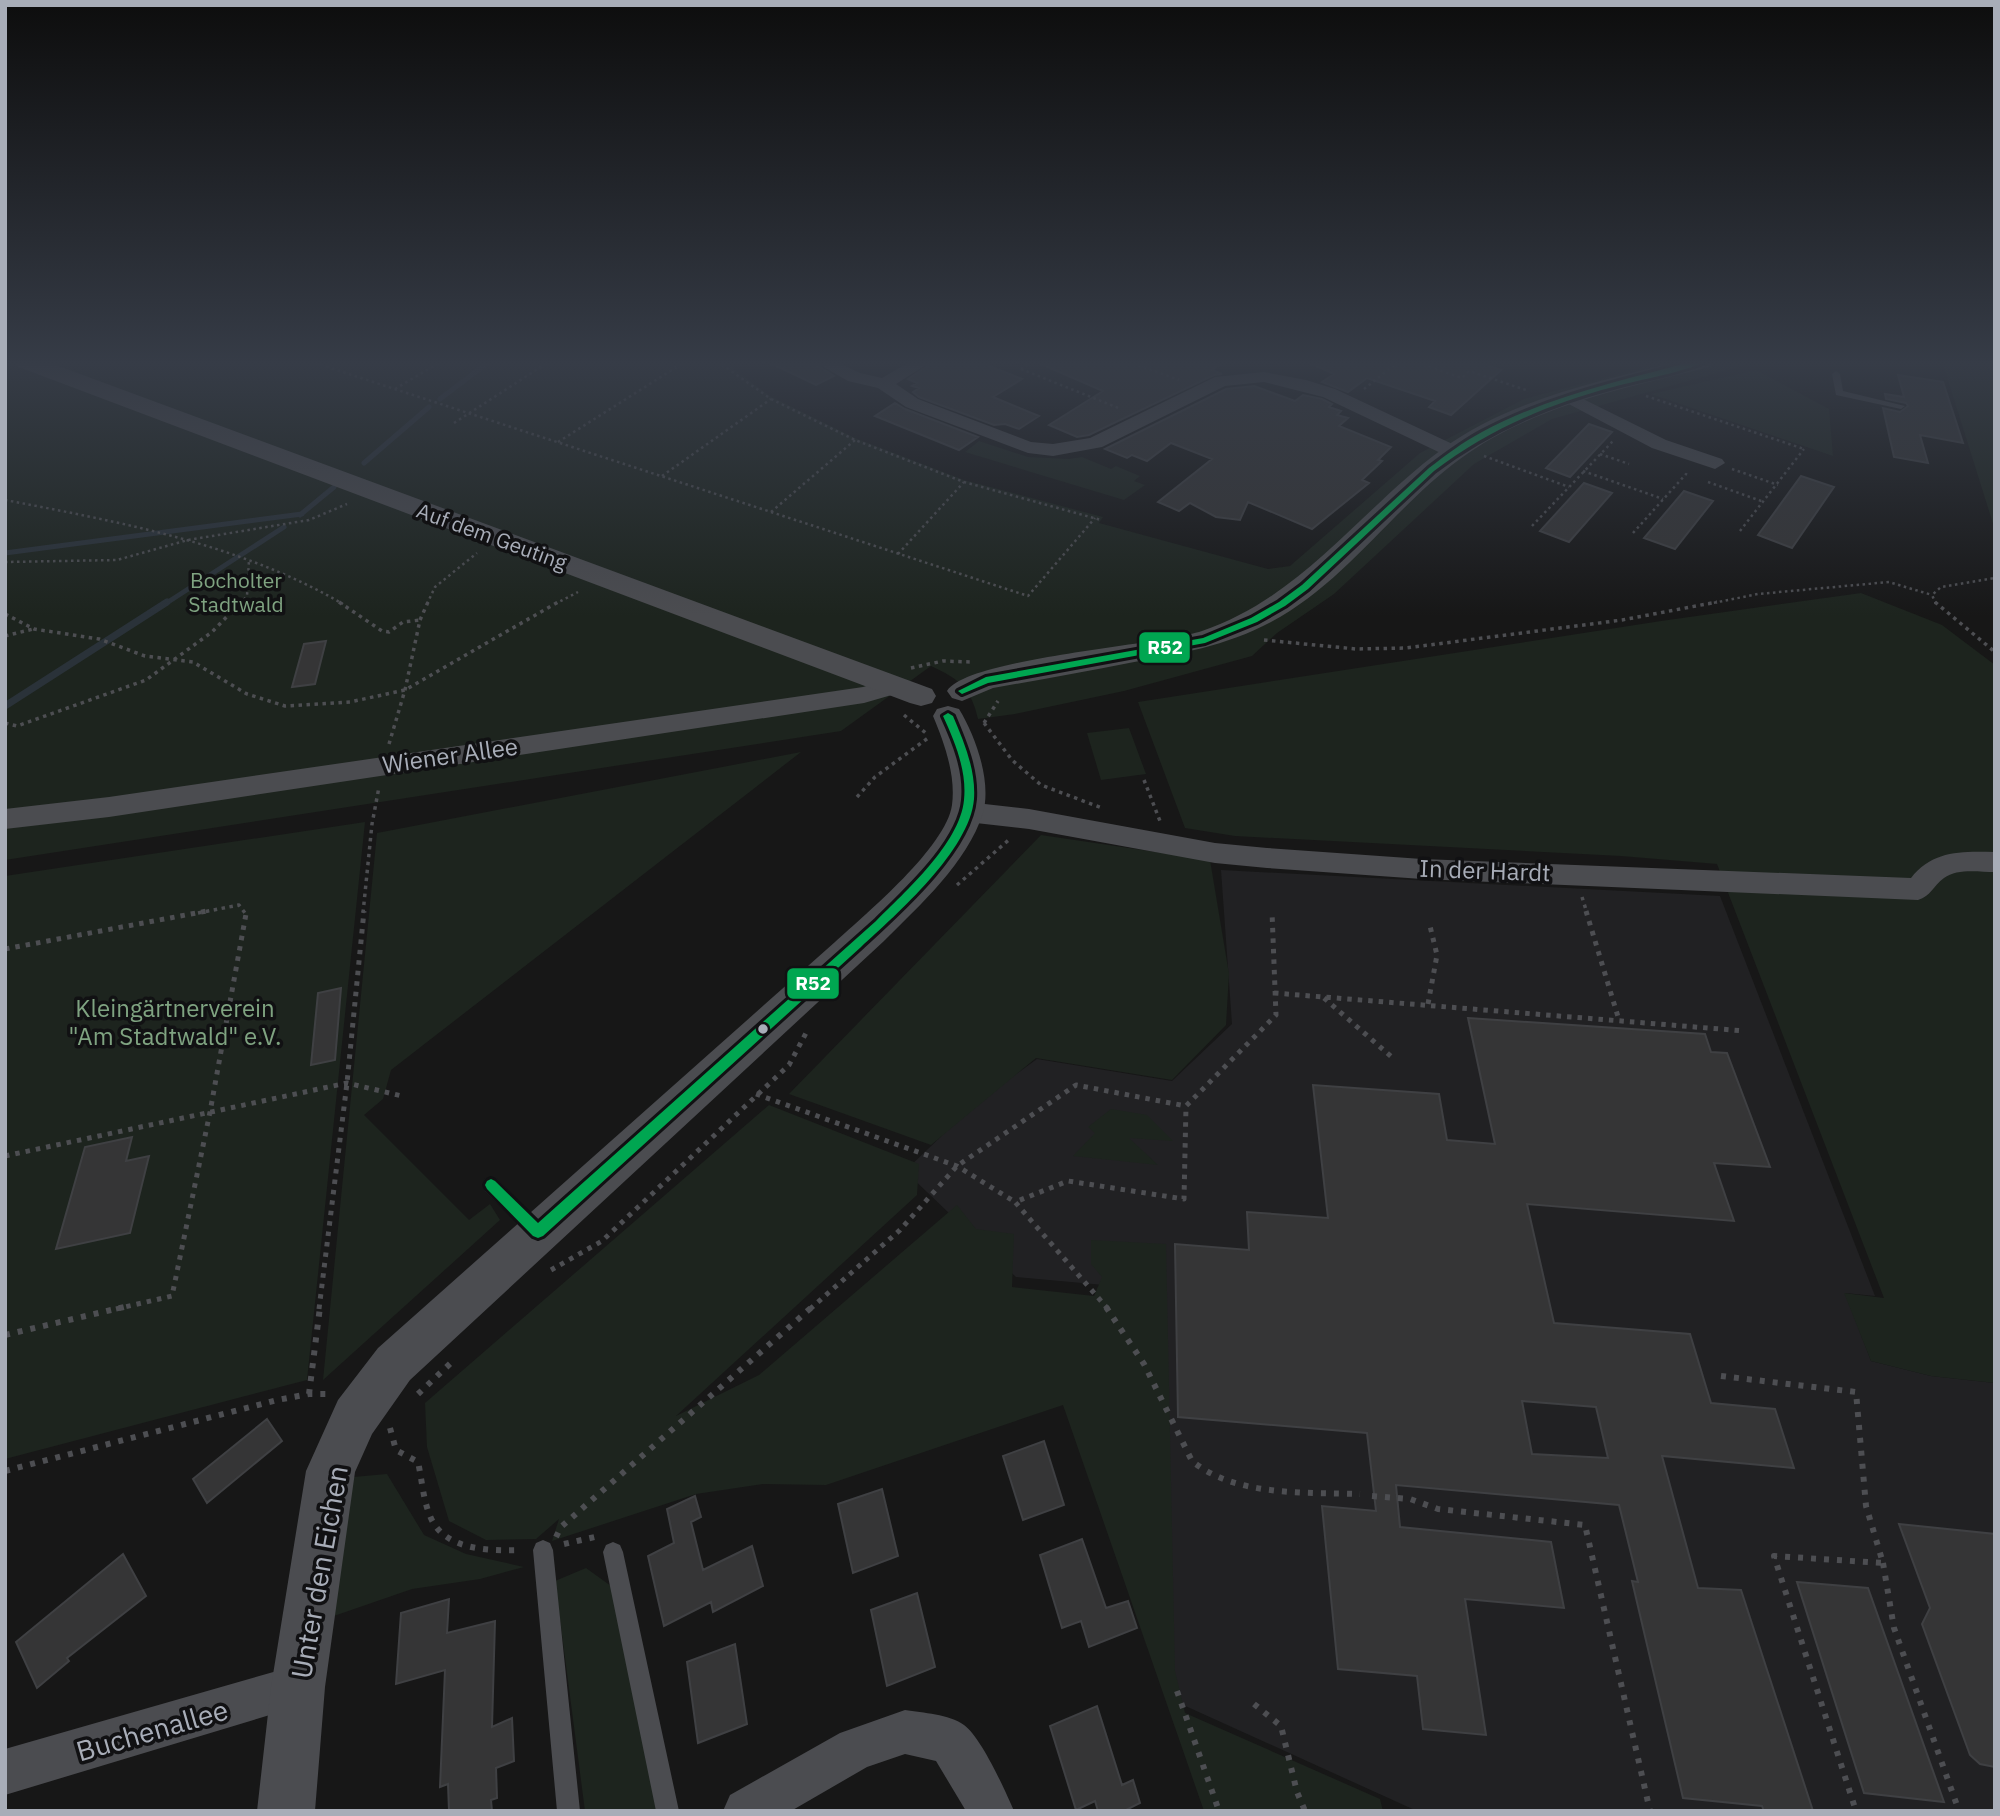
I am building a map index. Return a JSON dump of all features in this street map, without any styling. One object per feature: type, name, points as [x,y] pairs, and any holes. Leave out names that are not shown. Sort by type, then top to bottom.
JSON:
[{"type":"street","name":"Auf dem Geuting","points":[[249,446],[894,685],[921,696],[920,702],[927,713],[947,715]]},
{"type":"street","points":[[1030,446],[1041,449],[1070,449],[1084,446]]},
{"type":"street","points":[[1448,446],[1457,450]]},
{"type":"street","points":[[967,812],[968,785],[956,734],[947,715],[986,680],[1205,640],[1265,614],[1290,598],[1320,573],[1380,516],[1465,446]]},
{"type":"street","points":[[1665,446],[1698,460],[1715,463]]},
{"type":"street","name":"Wiener Allee","points":[[5,819],[109,807],[864,695],[894,685]]},
{"type":"street","name":"In der Hardt","points":[[967,812],[1029,818],[1215,853],[1422,869],[1919,889],[1934,868],[1948,862],[1995,862]]},
{"type":"street","name":"Unter den Eichen","points":[[286,1811],[298,1687],[331,1471],[355,1418],[394,1364],[543,1252],[932,868],[967,812]]},
{"type":"street","name":"Buchenallee","points":[[5,1772],[298,1687]]},
{"type":"street","points":[[746,1811],[856,1749],[905,1732],[949,1741],[969,1769],[991,1811]]},
{"type":"lane","points":[[491,1185],[543,1252]]},
{"type":"lane","points":[[543,1550],[569,1811]]},
{"type":"lane","points":[[613,1552],[668,1811]]},
{"type":"path","points":[[566,446],[1028,596],[1095,519]]},
{"type":"path","points":[[662,477],[706,446]]},
{"type":"path","points":[[770,513],[848,446]]},
{"type":"path","points":[[870,446],[964,482],[1101,520]]},
{"type":"path","points":[[1532,526],[1608,446]]},
{"type":"path","points":[[1740,531],[1805,448],[1798,446]]},
{"type":"path","points":[[1457,450],[1569,486]]},
{"type":"path","points":[[1600,454],[1629,464]]},
{"type":"path","points":[[1715,463],[1778,485]]},
{"type":"path","points":[[1583,471],[1663,499]]},
{"type":"path","points":[[1633,533],[1686,474],[1764,502]]},
{"type":"path","points":[[898,554],[964,482]]},
{"type":"path","points":[[5,562],[117,560],[188,540],[309,520],[339,509],[370,491]]},
{"type":"path","points":[[5,500],[160,531],[246,559],[314,588],[349,607],[375,631],[389,632],[403,622],[420,620]]},
{"type":"path","points":[[5,1471],[276,1400],[309,1394],[347,1083],[372,824],[383,765],[405,690],[420,620],[435,587],[497,537]]},
{"type":"path","points":[[5,723],[17,726],[96,699],[146,680],[179,658],[212,632],[247,596],[246,559]]},
{"type":"path","points":[[5,614],[34,629],[99,639],[145,656],[179,658],[193,662],[247,694],[285,706],[350,702],[405,690],[530,615],[606,578]]},
{"type":"path","points":[[1932,595],[1941,587],[1995,578]]},
{"type":"path","points":[[1252,639],[1356,649],[1406,648],[1622,620],[1758,594],[1889,582],[1932,595],[1937,606],[1995,652]]},
{"type":"path","points":[[5,636],[34,629]]},
{"type":"path","points":[[925,663],[982,663]]},
{"type":"path","points":[[856,797],[875,777],[947,715]]},
{"type":"path","points":[[984,723],[1012,760],[1041,785],[1111,811]]},
{"type":"path","points":[[1144,780],[1163,828],[1150,824]]},
{"type":"path","points":[[956,886],[1013,836],[1029,818],[1041,785]]},
{"type":"path","points":[[1575,874],[1619,1020]]},
{"type":"path","points":[[5,949],[239,905],[246,914],[210,1112],[172,1296],[5,1335]]},
{"type":"path","points":[[1015,1202],[1068,1181],[1184,1199],[1186,1106],[1276,1014],[1272,912]]},
{"type":"path","points":[[1428,1004],[1437,955],[1430,926]]},
{"type":"path","points":[[1275,993],[1745,1031]]},
{"type":"path","points":[[1323,998],[1394,1059]]},
{"type":"path","points":[[543,1252],[583,1254],[602,1241],[789,1065],[803,1036],[811,1027]]},
{"type":"path","points":[[5,1156],[347,1083],[402,1096]]},
{"type":"path","points":[[613,1552],[602,1535],[549,1548],[561,1527],[900,1230],[957,1166],[1076,1085],[1186,1106]]},
{"type":"path","points":[[756,1094],[957,1166],[1015,1202],[1113,1315],[1144,1364],[1199,1470],[1246,1486],[1360,1494]]},
{"type":"path","points":[[409,1403],[458,1356]]},
{"type":"path","points":[[1721,1376],[1856,1392],[1866,1506],[1883,1563],[1894,1628],[1959,1811]]},
{"type":"path","points":[[381,1430],[389,1422],[396,1450],[418,1462],[431,1519],[450,1540],[496,1551],[543,1550]]},
{"type":"path","points":[[1372,1496],[1410,1499],[1438,1509],[1585,1525],[1650,1811]]},
{"type":"path","points":[[1856,1811],[1774,1556],[1883,1563]]},
{"type":"path","points":[[1177,1691],[1219,1811]]},
{"type":"path","points":[[1254,1704],[1281,1726],[1297,1792],[1305,1811]]},
{"type":"shaded area","points":[[1221,870],[1720,896],[1875,1296],[1845,1293],[1871,1361],[1931,1376],[1995,1383],[1995,1811],[1417,1811],[1170,1699],[1104,1285],[1016,1277],[905,1171],[976,1103],[1037,1059],[1172,1081],[1232,1024]]},
{"type":"green space","name":"Bocholter Stadtwald","points":[[5,446],[875,446],[964,480],[1103,517],[1099,523],[1268,569],[1290,566],[1420,453],[1434,446],[1506,446],[1474,464],[1334,594],[1277,633],[1252,656],[1124,691],[978,719],[972,699],[962,686],[949,675],[931,666],[841,731],[5,860]]},
{"type":"green space","points":[[973,446],[994,446],[1028,457],[1082,457],[1111,469],[1116,466],[1140,476],[1134,481],[1145,485],[1124,500],[965,452]]},
{"type":"green space","points":[[1803,446],[1832,446],[1833,456]]},
{"type":"green space","points":[[1969,446],[1995,446],[1995,530]]},
{"type":"green space","points":[[1861,593],[1942,625],[1995,665],[1995,1383],[1931,1376],[1871,1361],[1844,1293],[1884,1298],[1717,864],[1621,856],[1235,836],[1185,828],[1138,702],[1661,621]]},
{"type":"green space","points":[[1129,728],[1146,774],[1101,780],[1087,733]]},
{"type":"green space","points":[[801,752],[391,1070],[383,1099],[364,1115],[469,1220],[490,1204],[500,1220],[323,1380],[377,833]]},
{"type":"green space","name":"Kleingärtnerverein \"Am Stadtwald\" e.V.","points":[[365,822],[307,1380],[5,1459],[5,876]]},
{"type":"green space","points":[[1041,835],[1210,860],[1229,974],[1226,1025],[1172,1080],[1036,1058],[931,1145],[789,1094]]},
{"type":"green space","points":[[769,1105],[919,1164],[917,1195],[676,1416],[759,1375],[957,1205],[976,1229],[1014,1234],[1012,1287],[1094,1296],[1102,1277],[1091,1264],[1091,1240],[1166,1244],[1175,1671],[1185,1713],[1380,1799],[1383,1811],[1204,1811],[1063,1405],[826,1485],[763,1484],[696,1494],[552,1541],[559,1519],[536,1539],[486,1540],[449,1521],[427,1447],[425,1403]]},
{"type":"green space","points":[[1111,1109],[1147,1115],[1173,1141],[1129,1138],[1158,1165],[1073,1156],[1095,1133],[1088,1127]]},
{"type":"green space","points":[[387,1474],[424,1535],[466,1554],[524,1567],[480,1579],[412,1589],[331,1617],[353,1477]]},
{"type":"green space","points":[[586,1568],[611,1586],[659,1811],[585,1811],[555,1581]]},
{"type":"building","points":[[948,446],[965,446],[959,450]]},
{"type":"building","points":[[1112,446],[1167,446],[1147,461],[1132,455],[1127,458],[1105,449]]},
{"type":"building","points":[[1178,446],[1391,447],[1378,460],[1382,461],[1362,480],[1369,483],[1312,529],[1248,502],[1240,520],[1216,517],[1190,503],[1179,511],[1158,502],[1212,459]]},
{"type":"building","points":[[1568,446],[1599,446],[1570,477],[1546,468]]},
{"type":"building","points":[[1891,446],[1923,446],[1928,463],[1894,457]]},
{"type":"building","points":[[1801,476],[1834,487],[1792,548],[1758,535]]},
{"type":"building","points":[[1584,483],[1612,493],[1569,542],[1540,531]]},
{"type":"building","points":[[1684,491],[1713,501],[1675,549],[1644,538]]},
{"type":"building","points":[[326,641],[315,684],[292,687],[304,644]]},
{"type":"building","points":[[341,988],[335,1060],[311,1065],[318,993]]},
{"type":"building","points":[[1468,1018],[1705,1034],[1711,1052],[1727,1053],[1770,1167],[1714,1163],[1734,1221],[1527,1204],[1554,1323],[1690,1334],[1711,1403],[1775,1409],[1794,1468],[1662,1456],[1698,1588],[1741,1590],[1813,1811],[1764,1811],[1762,1806],[1683,1798],[1632,1581],[1638,1582],[1619,1505],[1396,1485],[1400,1527],[1551,1542],[1564,1608],[1465,1599],[1486,1735],[1423,1729],[1417,1676],[1338,1669],[1322,1506],[1376,1511],[1367,1433],[1178,1417],[1175,1244],[1249,1250],[1247,1212],[1328,1218],[1313,1085],[1439,1094],[1447,1140],[1495,1144]],"holes":[[[1522,1401],[1596,1407],[1608,1458],[1532,1454]]]},
{"type":"building","points":[[132,1137],[126,1161],[149,1156],[130,1233],[56,1249],[85,1147]]},
{"type":"building","points":[[267,1419],[282,1441],[207,1503],[193,1479]]},
{"type":"building","points":[[1044,1441],[1064,1505],[1023,1520],[1003,1456]]},
{"type":"building","points":[[882,1489],[898,1556],[853,1573],[838,1504]]},
{"type":"building","points":[[695,1496],[701,1517],[691,1522],[703,1570],[752,1546],[763,1586],[713,1612],[711,1602],[664,1626],[648,1556],[674,1543],[667,1509]]},
{"type":"building","points":[[1899,1524],[1995,1534],[1995,1767],[1980,1764],[1970,1755],[1922,1624],[1930,1608]]},
{"type":"building","points":[[1082,1539],[1106,1608],[1128,1601],[1137,1628],[1089,1647],[1081,1621],[1062,1628],[1040,1555]]},
{"type":"building","points":[[123,1554],[146,1596],[67,1658],[69,1661],[37,1688],[16,1642]]},
{"type":"building","points":[[1797,1582],[1868,1588],[1944,1802],[1864,1793]]},
{"type":"building","points":[[917,1593],[935,1667],[887,1686],[871,1610]]},
{"type":"building","points":[[449,1599],[447,1633],[495,1621],[492,1727],[512,1718],[514,1761],[496,1768],[497,1798],[491,1800],[492,1811],[449,1811],[448,1784],[440,1787],[445,1670],[396,1684],[401,1613]]},
{"type":"building","points":[[735,1644],[747,1724],[698,1743],[687,1662]]},
{"type":"building","points":[[1097,1706],[1122,1785],[1133,1780],[1140,1803],[1124,1811],[1098,1811],[1095,1801],[1076,1810],[1050,1726]]},
{"type":"waterway","points":[[364,463],[384,446]]},
{"type":"waterway","points":[[301,514],[334,487]]},
{"type":"waterway","points":[[5,553],[301,514]]},
{"type":"waterway","points":[[165,604],[284,527]]},
{"type":"waterway","points":[[5,706],[167,602]]},
{"type":"transit line","name":"R52","points":[[962,691],[986,680],[1205,640],[1245,624],[1273,610],[1305,587],[1431,469],[1464,446]]},
{"type":"transit line","name":"R52","points":[[491,1185],[538,1232],[901,902],[941,858],[956,836],[966,814],[969,802],[968,777],[962,751],[948,716]]}]
